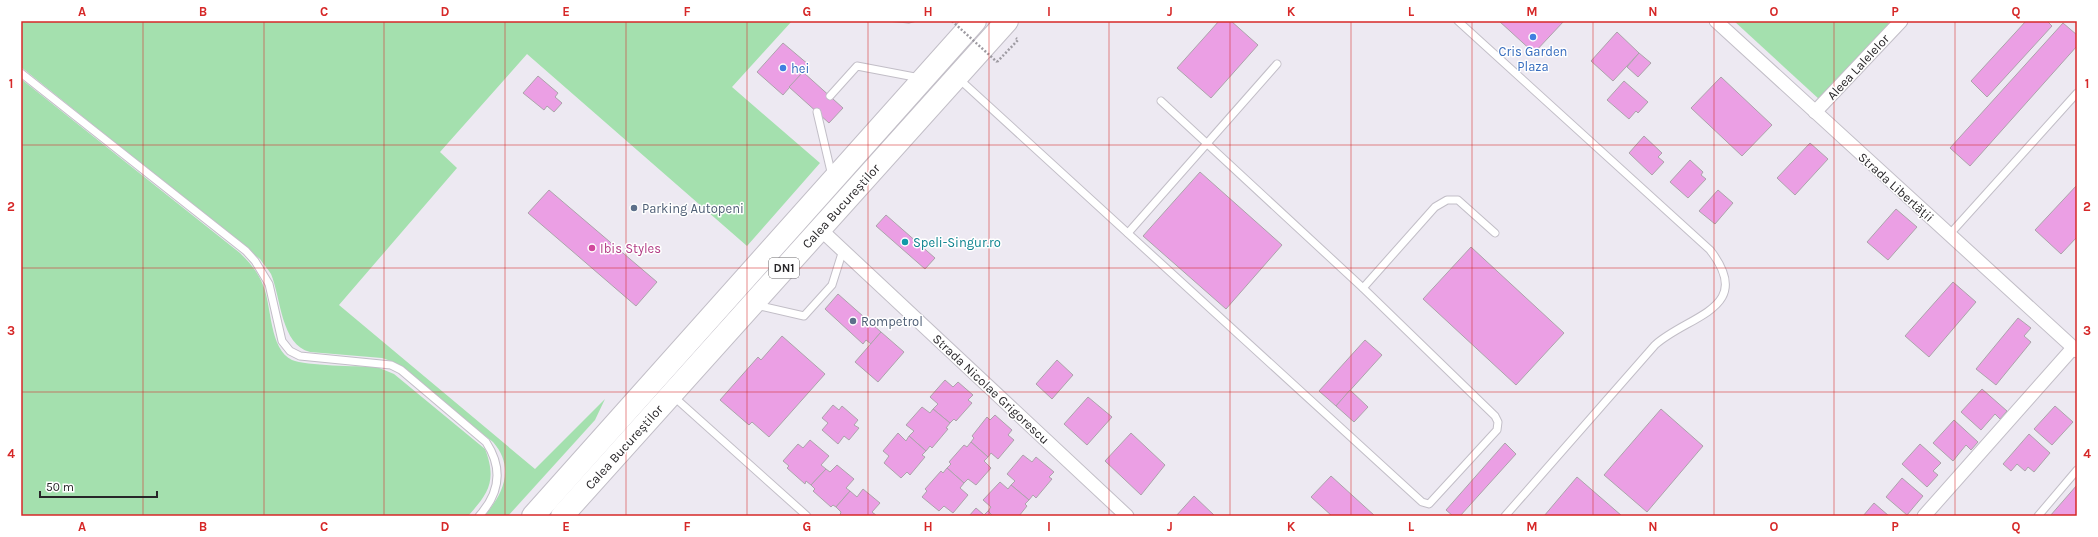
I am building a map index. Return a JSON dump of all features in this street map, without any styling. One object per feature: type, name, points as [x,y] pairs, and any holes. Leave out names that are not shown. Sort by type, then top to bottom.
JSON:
[{"type":"highway","name":"Calea Bucureștilor","points":[[533,516],[834,181],[975,21]]},
{"type":"highway","name":"Calea Bucureștilor","points":[[562,516],[1007,21]]},
{"type":"street","name":"Strada Libertății","points":[[1716,21],[2075,349]]},
{"type":"street","name":"Aleea Lalelelor","points":[[1815,112],[1901,21]]},
{"type":"street","name":"Strada Nicolae Grigorescu","points":[[820,229],[1127,516]]},
{"type":"street","points":[[1924,516],[2075,349]]},
{"type":"lane","points":[[1458,21],[1710,250],[1722,265],[1726,286],[1720,301],[1707,315],[1675,330],[1655,345],[1505,516]]},
{"type":"lane","points":[[1128,233],[1277,64]]},
{"type":"lane","points":[[830,96],[857,66],[925,78]]},
{"type":"lane","points":[[21,73],[246,251],[255,261],[269,284],[282,341],[290,351],[300,356],[391,365],[401,370],[486,442],[494,454],[498,468],[497,482],[492,498],[479,516]]},
{"type":"lane","points":[[957,76],[1422,502],[1429,504],[1497,430],[1498,422],[1495,416],[1363,288],[1161,101]]},
{"type":"lane","points":[[1949,235],[2077,93]]},
{"type":"lane","points":[[817,112],[834,181]]},
{"type":"lane","points":[[1363,288],[1435,207],[1447,200],[1458,200],[1495,233]]},
{"type":"lane","points":[[751,304],[804,316],[832,285],[843,250]]},
{"type":"lane","points":[[671,394],[807,516]]},
{"type":"lane","points":[[2038,516],[2077,470]]},
{"type":"path","points":[[952,21],[997,62],[1018,40]]},
{"type":"green space","points":[[21,21],[792,21],[732,87],[820,163],[747,246],[527,54],[440,152],[457,168],[339,305],[535,469],[605,399],[595,420],[508,516],[484,516],[497,499],[504,480],[504,461],[500,451],[493,442],[391,361],[382,358],[310,352],[300,348],[288,331],[283,319],[271,274],[260,259],[21,67]]},
{"type":"green space","points":[[1734,21],[1886,21],[1890,24],[1820,100]]},
{"type":"green space","points":[[21,79],[244,257],[256,272],[263,285],[272,326],[279,347],[292,360],[320,365],[377,367],[394,374],[485,449],[489,460],[490,469],[489,486],[486,493],[468,516],[21,516]]},
{"type":"building","points":[[886,21],[917,21],[909,23]]},
{"type":"building","points":[[1219,21],[1231,21],[1258,45],[1211,98],[1177,68]]},
{"type":"building","name":"Cris Garden Plaza","points":[[1499,21],[1564,21],[1534,53]]},
{"type":"building","points":[[2026,21],[2047,21],[2052,26],[1987,97],[1971,81]]},
{"type":"building","points":[[2063,23],[2077,35],[2077,46],[1970,166],[1950,148]]},
{"type":"building","points":[[1617,32],[1639,53],[1613,81],[1591,61]]},
{"type":"building","name":"hei","points":[[783,43],[809,65],[783,95],[757,72]]},
{"type":"building","points":[[1639,53],[1651,63],[1638,77],[1627,67]]},
{"type":"building","points":[[803,72],[843,108],[829,123],[789,87]]},
{"type":"building","points":[[538,76],[558,93],[555,97],[562,103],[554,112],[547,106],[544,110],[523,93]]},
{"type":"building","points":[[1721,77],[1772,125],[1742,156],[1691,108]]},
{"type":"building","points":[[1624,81],[1648,102],[1638,113],[1636,111],[1629,119],[1607,100]]},
{"type":"building","points":[[1644,136],[1662,153],[1658,157],[1664,162],[1652,175],[1629,153]]},
{"type":"building","points":[[1810,143],[1828,159],[1795,195],[1777,178]]},
{"type":"building","points":[[1690,160],[1703,172],[1701,175],[1706,179],[1688,198],[1670,182]]},
{"type":"building","points":[[1200,172],[1282,245],[1226,309],[1143,236]]},
{"type":"building","points":[[2077,185],[2077,237],[2061,254],[2035,230]]},
{"type":"building","name":"Ibis Styles","points":[[549,190],[657,282],[636,306],[528,213]]},
{"type":"building","points":[[1718,190],[1733,203],[1715,224],[1699,211]]},
{"type":"building","points":[[1896,209],[1917,227],[1888,260],[1867,242]]},
{"type":"building","name":"Speli-Singur.ro","points":[[886,215],[935,258],[925,269],[876,226]]},
{"type":"building","points":[[1471,247],[1564,333],[1516,385],[1423,299]]},
{"type":"building","points":[[1953,282],[1976,302],[1929,357],[1905,336]]},
{"type":"building","name":"Rompetrol","points":[[838,294],[881,332],[871,344],[866,340],[863,344],[825,309]]},
{"type":"building","points":[[2018,318],[2031,328],[2024,336],[2031,342],[1996,385],[1976,369]]},
{"type":"building","points":[[881,332],[904,352],[878,382],[855,362]]},
{"type":"building","points":[[782,336],[825,374],[769,437],[752,422],[749,425],[720,400],[758,357],[761,360]]},
{"type":"building","points":[[1365,340],[1382,355],[1336,406],[1319,391]]},
{"type":"building","points":[[1057,360],[1073,375],[1052,399],[1036,384]]},
{"type":"building","points":[[945,380],[953,387],[958,382],[973,395],[968,400],[972,403],[956,421],[954,419],[950,423],[933,409],[938,404],[930,397]]},
{"type":"building","points":[[1982,389],[2007,411],[2000,419],[1995,414],[1981,430],[1961,412]]},
{"type":"building","points":[[1350,390],[1368,407],[1354,422],[1336,406]]},
{"type":"building","points":[[1088,397],[1112,417],[1087,445],[1064,424]]},
{"type":"building","points":[[833,405],[839,410],[842,406],[858,420],[854,425],[859,428],[849,440],[844,436],[838,444],[822,430],[828,423],[822,418]]},
{"type":"building","points":[[2055,406],[2073,422],[2052,445],[2034,429]]},
{"type":"building","points":[[922,407],[930,413],[933,409],[950,423],[946,428],[948,429],[932,448],[930,446],[926,451],[909,436],[914,431],[906,425]]},
{"type":"building","points":[[1661,409],[1703,446],[1647,512],[1604,475]]},
{"type":"building","points":[[995,415],[1012,430],[1008,435],[1014,440],[998,459],[991,453],[988,457],[971,442],[974,438],[972,436],[987,417],[990,420]]},
{"type":"building","points":[[1954,420],[1978,442],[1971,450],[1966,445],[1953,461],[1933,443]]},
{"type":"building","points":[[898,433],[906,441],[909,436],[926,451],[922,455],[925,457],[910,475],[907,472],[901,478],[884,463],[889,456],[883,451]]},
{"type":"building","points":[[1131,433],[1165,465],[1141,495],[1105,461]]},
{"type":"building","points":[[2029,434],[2050,453],[2034,472],[2028,467],[2025,471],[2017,464],[2011,471],[2003,464]]},
{"type":"building","points":[[810,440],[829,456],[821,465],[826,469],[811,485],[806,481],[805,484],[787,468],[789,466],[783,461],[798,444],[803,448]]},
{"type":"building","points":[[971,442],[988,457],[984,461],[991,468],[976,485],[968,479],[964,483],[947,468],[951,464],[949,462],[964,445],[967,447]]},
{"type":"building","points":[[1505,443],[1516,454],[1460,516],[1453,516],[1446,510]]},
{"type":"building","points":[[1920,444],[1941,463],[1933,471],[1938,475],[1927,487],[1902,464]]},
{"type":"building","points":[[1023,455],[1032,462],[1036,457],[1054,472],[1049,477],[1052,479],[1036,498],[1033,495],[1029,500],[1011,485],[1015,481],[1007,474]]},
{"type":"building","points":[[837,465],[854,479],[846,488],[850,491],[836,507],[833,505],[831,507],[813,491],[815,489],[811,485],[826,469],[830,472]]},
{"type":"building","points":[[947,468],[964,483],[960,488],[968,495],[953,513],[944,506],[939,511],[922,497],[927,491],[925,489],[941,471],[943,473]]},
{"type":"building","points":[[1331,476],[1375,516],[1332,516],[1311,497]]},
{"type":"building","points":[[1577,477],[1622,516],[1544,516]]},
{"type":"building","points":[[1902,478],[1923,496],[1907,515],[1886,497]]},
{"type":"building","points":[[1000,482],[1008,489],[1011,485],[1029,500],[1025,504],[1027,506],[1019,516],[993,516],[988,511],[991,507],[983,500]]},
{"type":"building","points":[[2077,485],[2077,516],[2050,516]]},
{"type":"building","points":[[863,489],[880,503],[872,512],[877,516],[841,516],[841,512],[836,507],[850,491],[857,497]]},
{"type":"building","points":[[1194,496],[1215,516],[1176,516]]},
{"type":"building","points":[[1874,503],[1889,516],[1863,516]]},
{"type":"building","points":[[976,508],[984,515],[988,511],[993,516],[969,516]]},
{"type":"place","name":"Cris Garden Plaza","points":[[1533,37]]},
{"type":"place","name":"hei","points":[[783,68]]},
{"type":"place","name":"Parking Autopeni","points":[[634,208]]},
{"type":"place","name":"Speli-Singur.ro","points":[[905,242]]},
{"type":"place","name":"Ibis Styles","points":[[592,248]]},
{"type":"place","name":"Rompetrol","points":[[853,321]]}]
